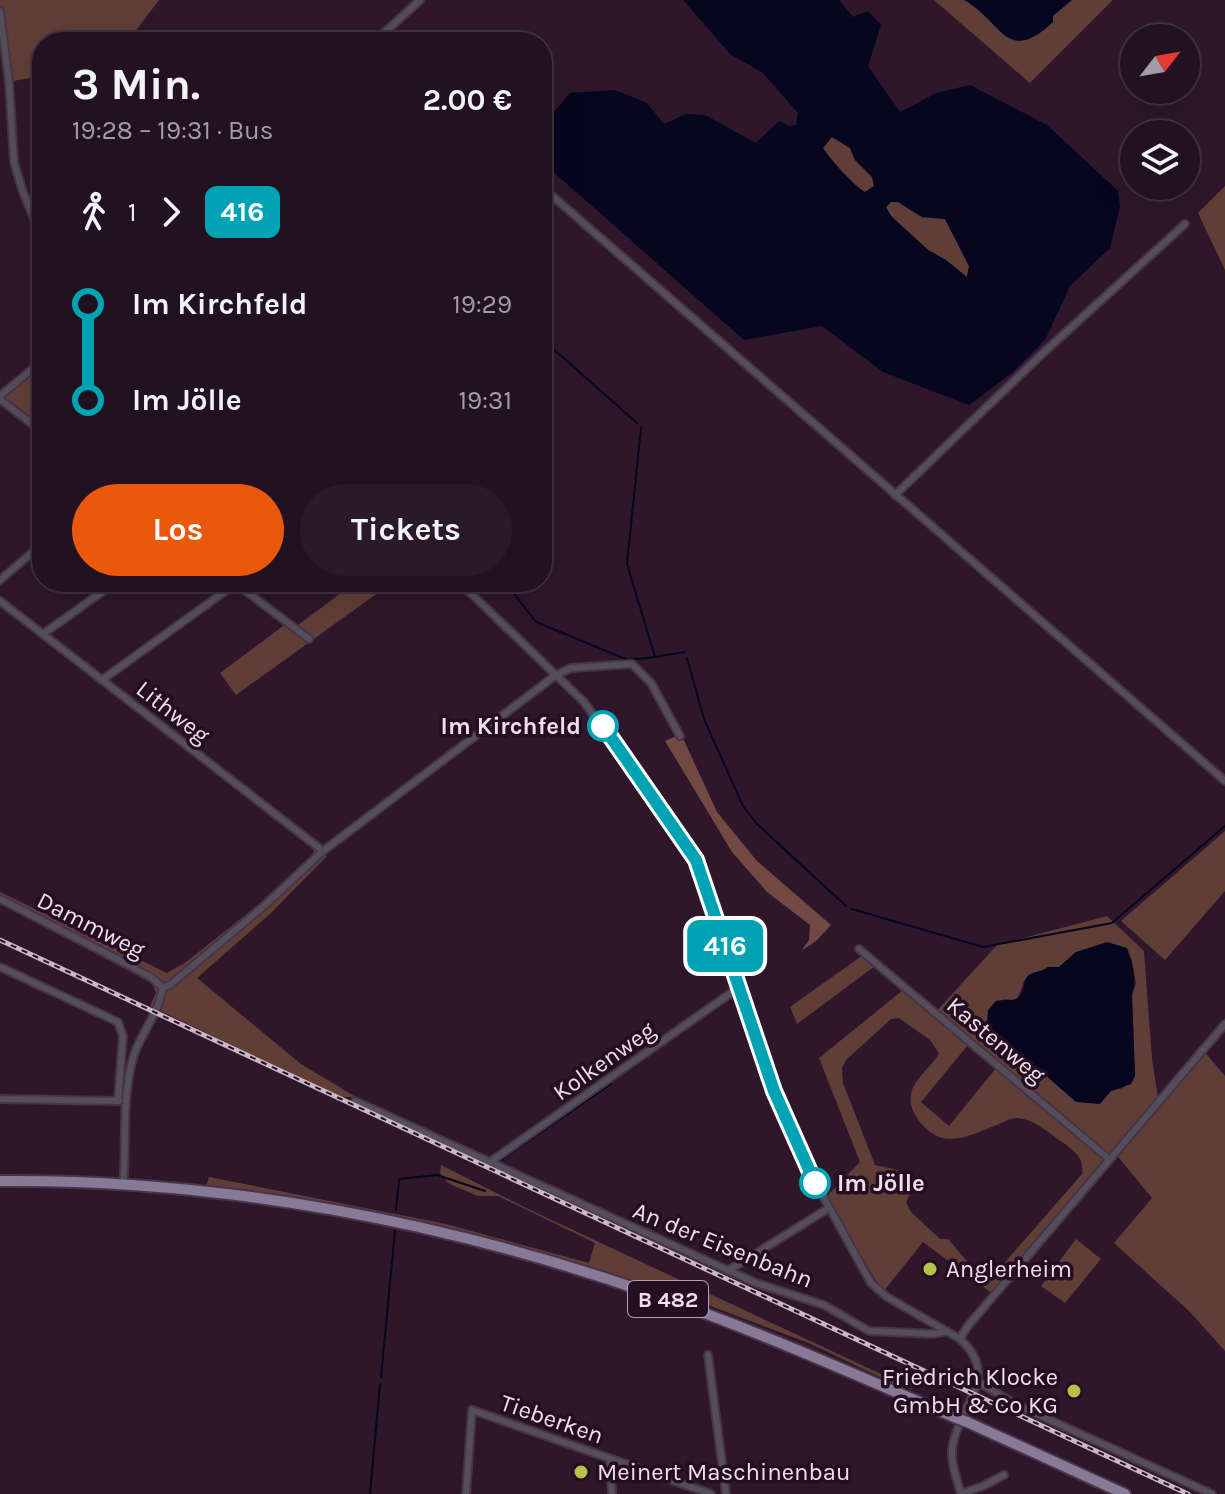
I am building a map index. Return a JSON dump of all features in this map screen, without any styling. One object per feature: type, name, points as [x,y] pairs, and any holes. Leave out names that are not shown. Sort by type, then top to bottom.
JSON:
[{"type":"main road","name":"B 482","points":[[0,1181],[181,1189],[317,1207],[527,1255],[618,1282],[715,1317],[967,1422],[1125,1494]]},
{"type":"street","points":[[386,32],[420,0]]},
{"type":"street","points":[[0,11],[14,162],[32,211]]},
{"type":"street","points":[[552,196],[1225,781]]},
{"type":"street","points":[[895,495],[1042,354],[1185,224]]},
{"type":"street","points":[[32,370],[0,398],[32,424]]},
{"type":"street","points":[[0,580],[32,553]]},
{"type":"street","points":[[43,634],[102,592]]},
{"type":"street","points":[[102,680],[222,592]]},
{"type":"street","points":[[249,592],[309,639]]},
{"type":"street","points":[[469,592],[584,702],[696,860],[775,1095],[803,1159],[864,1272],[877,1290],[960,1339],[974,1357],[978,1382],[953,1444],[952,1458],[961,1494],[1004,1475]]},
{"type":"street","name":"Lithweg","points":[[0,601],[323,851]]},
{"type":"street","points":[[123,1186],[127,1101],[134,1056],[160,1001],[162,987],[170,985],[265,905],[323,851],[556,675],[571,668],[632,664],[651,683],[680,736]]},
{"type":"street","name":"Dammweg","points":[[0,899],[125,963],[158,981],[162,987]]},
{"type":"street","name":"Kastenweg","points":[[859,949],[1109,1159]]},
{"type":"street","points":[[0,967],[118,1022],[123,1036],[118,1101]]},
{"type":"street","name":"Kolkenweg","points":[[490,1162],[738,988]]},
{"type":"street","points":[[960,1339],[1225,1024]]},
{"type":"street","points":[[0,1099],[127,1101]]},
{"type":"street","points":[[355,1101],[490,1162]]},
{"type":"street","name":"An der Eisenbahn","points":[[490,1162],[773,1289],[824,1305],[869,1331],[910,1334],[947,1331]]},
{"type":"street","points":[[729,1270],[829,1208]]},
{"type":"street","points":[[708,1355],[726,1494]]},
{"type":"street","points":[[978,1382],[1017,1405],[1212,1494]]},
{"type":"street","name":"Tieberken","points":[[466,1494],[472,1410],[711,1494]]},
{"type":"street","points":[[610,1459],[612,1494]]},
{"type":"shaded area","points":[[0,0],[159,0],[135,32],[32,32],[32,78],[7,82],[0,39]]},
{"type":"shaded area","points":[[934,0],[1113,0],[1030,83]]},
{"type":"shaded area","points":[[832,136],[850,148],[855,160],[872,177],[874,186],[865,192],[831,158],[823,148]]},
{"type":"shaded area","points":[[1225,186],[1225,270],[1198,213]]},
{"type":"shaded area","points":[[891,202],[898,202],[922,217],[945,219],[969,266],[967,278],[928,250],[891,216],[886,207]]},
{"type":"shaded area","points":[[32,369],[32,428],[0,403],[0,397]]},
{"type":"shaded area","points":[[343,592],[379,592],[236,695],[220,673],[287,623],[294,628]]},
{"type":"shaded area","points":[[681,734],[717,812],[757,861],[831,925],[801,951],[809,940],[810,925],[767,892],[732,852],[665,741]]},
{"type":"shaded area","points":[[1225,831],[1225,891],[1165,960],[1121,921]]},
{"type":"shaded area","points":[[311,844],[327,856],[270,914],[197,978],[301,1064],[356,1097],[341,1097],[150,1006],[156,993],[152,983],[0,904],[0,892],[167,973],[186,962],[262,902],[311,857],[314,851]]},
{"type":"shaded area","points":[[1107,916],[1144,951],[1158,1098],[1202,1049],[1225,1076],[1225,1351],[1190,1312],[1114,1243],[1152,1198],[1114,1152],[993,1294],[923,1242],[883,1292],[826,1197],[860,1162],[819,1058],[903,990],[933,1015],[997,945]],"holes":[[[1076,952],[1131,958],[1136,983],[1132,995],[1135,1075],[1123,1088],[1111,1091],[1003,999],[1015,1000],[1029,975],[1048,967],[1059,967]],[[899,1018],[930,1040],[939,1053],[911,1094],[914,1113],[929,1131],[938,1137],[958,1138],[1012,1119],[1023,1119],[1048,1132],[1073,1150],[1081,1160],[1082,1174],[1000,1268],[987,1275],[977,1273],[948,1239],[940,1239],[911,1212],[906,1202],[913,1189],[907,1177],[898,1171],[875,1165],[843,1083],[842,1068],[846,1060],[891,1019]],[[968,1045],[996,1068],[949,1126],[921,1102]]]},
{"type":"shaded area","points":[[863,955],[875,966],[797,1024],[790,1007]]},
{"type":"shaded area","points":[[441,1165],[526,1208],[913,1389],[903,1388],[811,1344],[708,1305],[310,1203],[206,1187],[209,1177],[446,1224],[589,1263],[595,1243],[498,1196],[478,1196],[448,1183],[440,1173]]},
{"type":"shaded area","points":[[1076,1239],[1101,1259],[1065,1303],[1041,1286]]},
{"type":"water","points":[[683,0],[839,0],[853,17],[868,11],[881,25],[868,66],[900,112],[936,93],[970,85],[1047,125],[1118,191],[1120,206],[1110,248],[1070,286],[1045,340],[1013,372],[969,405],[883,372],[822,326],[744,340],[552,171],[552,113],[570,93],[615,90],[647,103],[664,124],[686,114],[705,115],[756,143],[779,121],[789,126],[796,125],[798,113],[763,73],[730,54]],"holes":[[[832,137],[850,148],[855,160],[872,177],[874,186],[865,192],[823,148]],[[891,202],[898,202],[922,217],[945,219],[969,266],[967,277],[928,250],[891,216],[886,207]]]},
{"type":"water","points":[[964,0],[1072,0],[1037,35],[1014,40]]},
{"type":"water","points":[[1107,942],[1127,948],[1133,965],[1135,1076],[1131,1084],[1111,1091],[1100,1104],[1076,1102],[987,1024],[988,1010],[996,1001],[1019,997],[1029,975],[1048,967],[1059,967],[1076,952]]},
{"type":"waterway","points":[[552,348],[637,423]]},
{"type":"waterway","points":[[641,428],[627,564],[655,657],[684,652]]},
{"type":"waterway","points":[[513,592],[536,622],[628,660],[655,657]]},
{"type":"waterway","points":[[687,658],[704,719],[743,806],[756,823],[846,906]]},
{"type":"waterway","points":[[852,909],[983,947],[1112,923],[1225,826]]},
{"type":"waterway","points":[[498,1162],[611,1084]]},
{"type":"waterway","points":[[396,1210],[399,1179],[437,1175],[485,1191]]},
{"type":"waterway","points":[[381,1377],[395,1231]]},
{"type":"waterway","points":[[370,1494],[380,1384]]},
{"type":"railway","points":[[0,940],[1188,1494]]},
{"type":"bus line","name":"416","points":[[603,726],[696,860],[748,1021],[774,1091],[815,1183]]},
{"type":"place","name":"Im Kirchfeld","points":[[603,726]]},
{"type":"place","name":"Im Jölle","points":[[815,1183]]},
{"type":"place","name":"Anglerheim","points":[[930,1269]]},
{"type":"place","name":"Friedrich Klocke GmbH & Co KG","points":[[1074,1391]]},
{"type":"place","name":"Meinert Maschinenbau","points":[[581,1472]]}]
